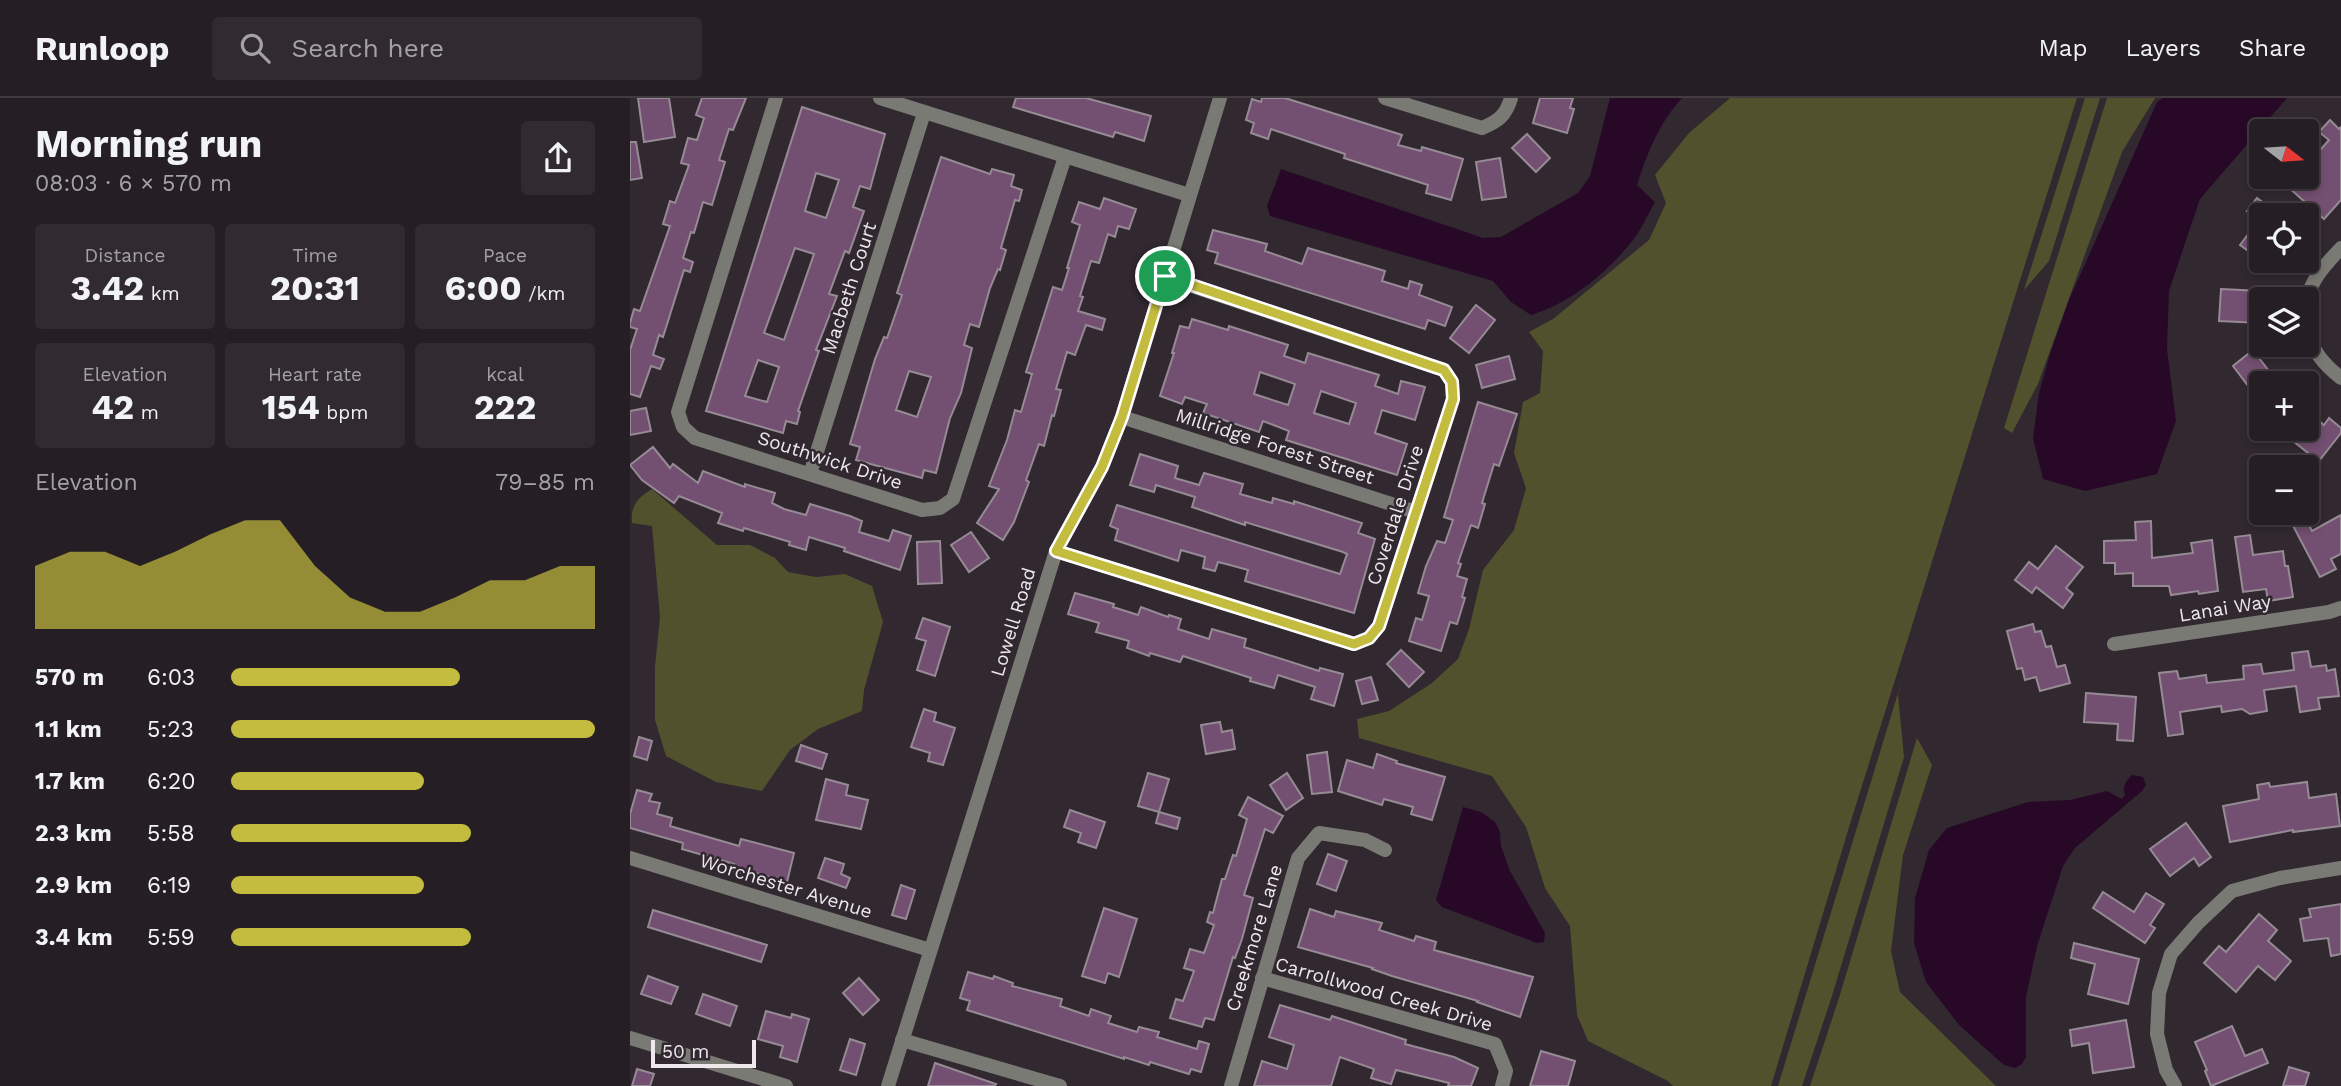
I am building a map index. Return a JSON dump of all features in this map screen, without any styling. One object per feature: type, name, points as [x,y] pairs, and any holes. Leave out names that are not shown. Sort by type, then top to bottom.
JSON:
[{"type":"street","name":"Southwick Drive","points":[[776,98],[678,412],[683,427],[695,438],[922,510],[940,508],[954,499],[1065,157]]},
{"type":"street","points":[[880,98],[1189,195]]},
{"type":"street","name":"Lowell Road","points":[[888,1086],[1056,551],[1102,467],[1122,417],[1220,98]]},
{"type":"street","points":[[1385,98],[1482,128],[1497,122],[1507,110],[1511,98]]},
{"type":"street","name":"Macbeth Court","points":[[810,474],[924,113]]},
{"type":"street","points":[[2311,287],[2320,271],[2341,248]]},
{"type":"street","name":"Coverdale Drive","points":[[1056,551],[1354,644],[1369,638],[1379,626],[1453,399],[1452,382],[1444,370],[1165,276]]},
{"type":"street","points":[[2319,356],[2326,366],[2341,378]]},
{"type":"street","name":"Millridge Forest Street","points":[[1122,417],[1416,512]]},
{"type":"street","name":"Lanai Way","points":[[2114,644],[2341,608]]},
{"type":"street","name":"Creekmore Lane","points":[[1230,1086],[1298,858],[1319,833],[1366,840],[1385,850]]},
{"type":"street","name":"Worchester Avenue","points":[[630,858],[930,950]]},
{"type":"street","points":[[2175,1086],[2166,1070],[2157,1034],[2160,993],[2171,954],[2198,923],[2232,891],[2280,878],[2341,868]]},
{"type":"street","name":"Carrollwood Creek Drive","points":[[1262,978],[1495,1044],[1506,1071],[1502,1086]]},
{"type":"street","points":[[630,1038],[786,1086]]},
{"type":"street","points":[[902,1040],[1060,1086]]},
{"type":"shaded area","points":[[1610,98],[1682,98],[1655,139],[1637,185],[1655,202],[1633,240],[1608,267],[1572,296],[1531,315],[1511,302],[1493,281],[1270,216],[1267,206],[1281,169],[1483,238],[1501,237],[1578,193],[1590,176]]},
{"type":"shaded area","points":[[1730,98],[2077,98],[1771,1086],[1673,1086],[1588,1041],[1577,1015],[1570,926],[1545,888],[1526,827],[1492,776],[1359,738],[1357,719],[1389,711],[1432,683],[1458,659],[1469,629],[1483,570],[1514,530],[1526,488],[1514,453],[1523,402],[1540,393],[1543,351],[1529,332],[1553,319],[1649,240],[1666,203],[1655,175],[1689,133]]},
{"type":"shaded area","points":[[2085,98],[2100,98],[2049,261],[2024,290]]},
{"type":"shaded area","points":[[2107,98],[2155,98],[2122,152],[2038,384],[2012,433],[2004,428]]},
{"type":"shaded area","points":[[2163,98],[2287,98],[2269,119],[2249,119],[2249,142],[2200,199],[2169,291],[2167,349],[2176,421],[2157,474],[2085,491],[2043,479],[2033,438],[2039,393],[2069,300],[2157,102]]},
{"type":"shaded area","points":[[652,489],[717,545],[750,545],[775,558],[788,572],[816,577],[845,574],[872,586],[883,622],[864,690],[862,711],[818,729],[790,750],[762,791],[716,782],[666,756],[655,720],[655,666],[660,617],[652,526],[632,523],[632,512],[636,503]]},
{"type":"shaded area","points":[[1902,680],[1898,695],[1904,757],[1832,996],[1802,1086],[1778,1086]]},
{"type":"shaded area","points":[[1917,738],[1932,765],[1903,855],[1891,951],[1900,992],[1996,1086],[1810,1086],[1839,998]]},
{"type":"shaded area","points":[[2132,775],[2143,777],[2146,785],[2142,791],[2075,848],[2063,866],[2037,946],[2026,997],[2026,1057],[2022,1064],[2015,1068],[2004,1065],[1959,1025],[1926,982],[1914,943],[1915,898],[1929,850],[1947,828],[2028,802],[2070,800],[2107,791],[2122,799],[2125,795],[2125,784]]},
{"type":"shaded area","points":[[1463,807],[1481,812],[1495,822],[1510,871],[1545,933],[1544,942],[1537,943],[1442,907],[1436,900]]},
{"type":"building","points":[[638,98],[669,98],[675,137],[644,142]]},
{"type":"building","points":[[702,98],[746,98],[733,130],[729,129],[719,160],[725,162],[712,205],[703,202],[694,233],[691,232],[683,258],[693,262],[690,272],[684,270],[663,337],[659,335],[653,355],[664,359],[660,369],[651,366],[640,397],[630,394],[630,350],[637,329],[630,327],[630,323],[634,309],[640,311],[670,226],[663,224],[670,201],[675,203],[689,165],[681,163],[688,138],[697,140],[704,118],[696,115]]},
{"type":"building","points":[[1016,98],[1086,98],[1151,116],[1144,141],[1115,132],[1113,137],[1013,107]]},
{"type":"building","points":[[1262,98],[1285,98],[1402,135],[1398,145],[1421,151],[1422,147],[1463,159],[1451,200],[1426,193],[1428,185],[1344,158],[1345,154],[1271,129],[1268,139],[1251,133],[1254,123],[1246,120],[1252,99],[1261,102]]},
{"type":"building","points":[[1540,98],[1573,98],[1570,108],[1574,109],[1567,133],[1533,123]]},
{"type":"building","points":[[802,107],[885,134],[870,189],[860,186],[853,207],[864,211],[849,253],[845,251],[829,294],[837,296],[816,350],[819,351],[798,411],[797,424],[786,421],[783,433],[706,411]],"holes":[[[816,173],[839,180],[826,218],[805,211]],[[795,248],[814,254],[784,340],[764,333]],[[758,360],[779,367],[767,402],[745,396]]]},
{"type":"building","points":[[2330,120],[2339,129],[2341,127],[2341,200],[2324,219],[2319,215],[2319,203],[2306,203],[2290,189],[2319,189],[2319,151],[2329,140],[2319,132]]},
{"type":"building","points":[[1527,134],[1550,158],[1536,172],[1512,148]]},
{"type":"building","points":[[630,142],[636,142],[642,178],[630,180]]},
{"type":"building","points":[[941,157],[990,174],[992,169],[1014,175],[1011,186],[1022,190],[1019,201],[1015,200],[1001,248],[1006,250],[1000,270],[998,269],[990,288],[979,327],[970,324],[964,345],[972,348],[936,473],[924,470],[922,478],[856,460],[860,447],[850,444],[875,359],[884,337],[887,338],[902,295],[897,293]],"holes":[[[909,371],[931,377],[917,417],[896,410]]]},
{"type":"building","points":[[1500,158],[1506,197],[1482,200],[1476,162]]},
{"type":"building","points":[[1104,198],[1136,209],[1129,229],[1118,226],[1115,237],[1108,234],[1099,263],[1091,261],[1080,296],[1083,297],[1078,311],[1105,319],[1102,330],[1086,325],[1075,355],[1067,352],[1056,389],[1061,390],[1044,446],[1039,444],[1014,522],[1003,540],[977,523],[999,489],[989,486],[1007,440],[1015,410],[1021,412],[1032,374],[1026,372],[1053,287],[1062,290],[1069,268],[1080,225],[1072,222],[1079,202],[1100,209]]},
{"type":"building","points":[[1213,230],[1267,244],[1265,251],[1302,264],[1308,248],[1385,271],[1382,281],[1408,289],[1410,281],[1422,285],[1419,295],[1452,307],[1445,326],[1428,320],[1425,329],[1215,263],[1218,253],[1207,250]]},
{"type":"building","points":[[2249,233],[2249,251],[2240,245]]},
{"type":"building","points":[[2221,289],[2249,290],[2249,322],[2219,321]]},
{"type":"building","points":[[1476,305],[1495,320],[1469,353],[1450,338]]},
{"type":"building","points":[[1192,319],[1228,330],[1229,326],[1288,345],[1284,356],[1305,363],[1308,353],[1379,375],[1375,386],[1398,394],[1401,381],[1425,387],[1415,420],[1382,410],[1375,433],[1407,444],[1397,475],[1286,440],[1289,431],[1263,421],[1259,432],[1203,413],[1207,404],[1185,397],[1182,404],[1160,396],[1180,326],[1189,328]],"holes":[[[1260,372],[1295,384],[1288,405],[1254,394]],[[1321,391],[1356,403],[1349,424],[1314,413]]]},
{"type":"building","points":[[2249,353],[2249,357],[2258,357],[2269,371],[2249,371],[2249,387],[2233,366]]},
{"type":"building","points":[[1509,356],[1515,379],[1482,388],[1476,365]]},
{"type":"building","points":[[1478,402],[1517,414],[1499,466],[1494,464],[1482,503],[1485,504],[1478,528],[1471,525],[1458,563],[1461,564],[1457,576],[1467,579],[1462,597],[1465,598],[1457,624],[1450,622],[1441,651],[1409,641],[1416,618],[1422,620],[1429,596],[1418,593],[1426,566],[1437,541],[1445,543],[1453,520],[1444,517]]},
{"type":"building","points":[[646,408],[651,431],[630,435],[630,411]]},
{"type":"building","points":[[2329,418],[2341,428],[2341,433],[2319,461],[2319,455],[2306,455],[2308,453],[2293,441],[2319,441],[2319,421],[2324,425]]},
{"type":"building","points":[[653,447],[670,468],[673,464],[698,483],[703,471],[745,487],[745,484],[775,493],[772,503],[784,509],[806,515],[810,504],[862,521],[859,532],[889,541],[893,530],[911,536],[900,570],[809,537],[806,550],[789,545],[790,542],[718,523],[722,513],[679,496],[674,503],[642,480],[630,465]]},
{"type":"building","points":[[1140,454],[1178,466],[1175,478],[1199,485],[1204,473],[1243,484],[1240,494],[1272,503],[1273,498],[1294,504],[1294,501],[1362,523],[1358,533],[1375,539],[1354,613],[1245,581],[1248,570],[1218,562],[1215,571],[1203,568],[1205,557],[1181,550],[1178,561],[1115,540],[1118,529],[1110,526],[1117,505],[1340,574],[1347,554],[1192,507],[1195,497],[1156,485],[1154,492],[1130,485]]},
{"type":"building","points":[[2341,515],[2341,554],[2331,559],[2336,569],[2320,577],[2293,525],[2309,525],[2312,531]]},
{"type":"building","points":[[2151,521],[2152,558],[2193,553],[2191,543],[2212,540],[2218,591],[2171,595],[2169,586],[2133,586],[2133,573],[2115,574],[2115,563],[2104,563],[2104,541],[2136,540],[2135,522]]},
{"type":"building","points":[[971,532],[989,558],[969,572],[951,545]]},
{"type":"building","points":[[2250,535],[2253,555],[2283,551],[2293,597],[2268,601],[2266,589],[2243,592],[2235,537]]},
{"type":"building","points":[[940,541],[942,583],[918,584],[917,542]]},
{"type":"building","points":[[2056,546],[2083,567],[2066,588],[2073,594],[2063,608],[2036,587],[2032,593],[2015,580],[2029,562],[2038,569]]},
{"type":"building","points":[[1075,593],[1114,604],[1113,607],[1138,615],[1141,607],[1168,617],[1169,615],[1181,619],[1178,629],[1209,639],[1212,629],[1246,639],[1244,647],[1319,671],[1320,668],[1343,674],[1334,706],[1311,699],[1315,687],[1278,675],[1274,688],[1183,656],[1180,662],[1150,653],[1149,656],[1127,648],[1129,641],[1096,632],[1099,623],[1068,614]]},
{"type":"building","points":[[923,618],[950,627],[935,676],[917,670],[926,641],[916,638]]},
{"type":"building","points":[[2033,624],[2035,632],[2041,631],[2046,647],[2051,646],[2057,667],[2065,665],[2070,683],[2040,691],[2036,677],[2025,680],[2022,668],[2017,669],[2007,631]]},
{"type":"building","points":[[1401,650],[1424,672],[1409,687],[1387,664]]},
{"type":"building","points":[[2308,651],[2311,667],[2326,665],[2327,671],[2335,669],[2339,696],[2318,698],[2320,709],[2300,712],[2296,686],[2264,690],[2267,711],[2250,714],[2242,709],[2222,712],[2221,706],[2180,712],[2183,734],[2168,736],[2159,673],[2177,671],[2179,679],[2206,675],[2207,683],[2244,679],[2243,666],[2261,664],[2263,674],[2294,670],[2292,653]]},
{"type":"building","points":[[1371,677],[1378,700],[1362,704],[1356,681]]},
{"type":"building","points":[[2086,693],[2136,697],[2133,741],[2117,740],[2118,724],[2084,722]]},
{"type":"building","points":[[924,709],[936,713],[934,721],[955,728],[943,765],[928,761],[930,753],[911,747]]},
{"type":"building","points":[[1220,722],[1222,732],[1232,730],[1235,749],[1206,754],[1201,725]]},
{"type":"building","points":[[639,737],[652,741],[647,760],[634,756]]},
{"type":"building","points":[[801,745],[827,754],[822,769],[796,761]]},
{"type":"building","points":[[1327,752],[1332,792],[1312,794],[1307,755]]},
{"type":"building","points":[[1377,754],[1397,761],[1396,763],[1445,777],[1432,820],[1411,814],[1413,807],[1384,799],[1382,805],[1338,791],[1347,760],[1373,768]]},
{"type":"building","points":[[1148,773],[1169,779],[1159,812],[1138,806]]},
{"type":"building","points":[[1287,773],[1303,798],[1286,810],[1270,785]]},
{"type":"building","points":[[826,779],[848,785],[846,795],[868,800],[861,829],[816,820]]},
{"type":"building","points":[[2307,782],[2309,798],[2336,794],[2340,826],[2293,830],[2230,842],[2223,806],[2259,799],[2257,785],[2269,783],[2270,787]]},
{"type":"building","points":[[637,790],[652,794],[649,801],[660,803],[657,814],[672,818],[670,826],[739,846],[741,839],[794,853],[787,882],[756,873],[755,877],[732,870],[734,864],[682,849],[683,843],[630,828],[630,814]]},
{"type":"building","points":[[1248,797],[1283,816],[1273,833],[1265,829],[1244,895],[1253,898],[1242,939],[1235,958],[1233,957],[1214,1020],[1205,1018],[1202,1027],[1170,1018],[1176,999],[1183,1001],[1194,971],[1184,968],[1190,949],[1204,953],[1214,925],[1207,922],[1210,912],[1213,913],[1222,879],[1225,879],[1233,855],[1236,856],[1247,819],[1239,815]]},
{"type":"building","points":[[1070,810],[1105,822],[1096,848],[1078,842],[1081,833],[1064,827]]},
{"type":"building","points":[[1159,812],[1180,818],[1177,829],[1156,823]]},
{"type":"building","points":[[2186,823],[2211,857],[2199,866],[2194,858],[2170,876],[2150,849]]},
{"type":"building","points":[[1328,854],[1347,861],[1336,891],[1317,884]]},
{"type":"building","points":[[825,858],[844,864],[841,874],[850,878],[846,888],[818,878]]},
{"type":"building","points":[[901,885],[915,890],[906,919],[892,915]]},
{"type":"building","points":[[2103,892],[2134,912],[2146,893],[2164,904],[2150,925],[2155,928],[2145,943],[2093,908]]},
{"type":"building","points":[[2341,904],[2341,954],[2331,956],[2328,938],[2304,941],[2300,919],[2311,917],[2309,909]]},
{"type":"building","points":[[1104,908],[1137,919],[1119,977],[1108,973],[1105,983],[1082,976]]},
{"type":"building","points":[[1310,909],[1334,917],[1336,911],[1382,923],[1379,930],[1414,941],[1416,936],[1436,942],[1434,950],[1533,977],[1520,1017],[1478,1001],[1298,947]]},
{"type":"building","points":[[653,910],[767,945],[761,962],[648,927]]},
{"type":"building","points":[[2259,914],[2277,930],[2268,941],[2291,961],[2275,980],[2258,966],[2236,992],[2204,963],[2219,946],[2226,952]]},
{"type":"building","points":[[2074,943],[2139,959],[2128,1004],[2088,994],[2095,964],[2071,958]]},
{"type":"building","points":[[968,972],[993,979],[994,976],[1013,983],[1012,986],[1062,999],[1060,1006],[1089,1016],[1091,1009],[1111,1016],[1108,1023],[1137,1032],[1139,1027],[1159,1032],[1157,1037],[1197,1049],[1199,1041],[1209,1044],[1201,1072],[1191,1069],[1189,1074],[1150,1062],[1149,1065],[1124,1059],[967,1010],[970,1001],[960,998]]},
{"type":"building","points":[[648,976],[678,987],[671,1004],[641,994]]},
{"type":"building","points":[[859,978],[879,1000],[863,1015],[843,993]]},
{"type":"building","points":[[703,994],[737,1006],[730,1026],[696,1014]]},
{"type":"building","points":[[1280,1005],[1330,1020],[1332,1016],[1406,1040],[1405,1044],[1454,1057],[1478,1068],[1471,1086],[1448,1086],[1449,1083],[1396,1070],[1391,1084],[1371,1078],[1374,1069],[1340,1057],[1331,1086],[1254,1086],[1262,1061],[1287,1069],[1294,1045],[1269,1037]]},
{"type":"building","points":[[766,1011],[791,1018],[792,1014],[809,1019],[797,1062],[780,1057],[783,1046],[758,1039]]},
{"type":"building","points":[[2126,1020],[2134,1067],[2093,1073],[2089,1043],[2072,1046],[2070,1030]]},
{"type":"building","points":[[2232,1026],[2245,1056],[2262,1049],[2268,1063],[2211,1086],[2195,1042]]},
{"type":"building","points":[[850,1039],[865,1044],[856,1075],[840,1070]]},
{"type":"building","points":[[1541,1051],[1575,1061],[1568,1086],[1530,1086]]},
{"type":"building","points":[[935,1063],[996,1084],[928,1086]]},
{"type":"building","points":[[2289,1067],[2309,1073],[2305,1086],[2283,1086]]},
{"type":"building","points":[[637,1069],[654,1074],[650,1086],[632,1086]]},
{"type":"route","points":[[1165,276],[1444,370],[1452,382],[1453,399],[1379,626],[1369,638],[1354,644],[1056,551],[1102,467],[1122,417],[1165,276]]}]
